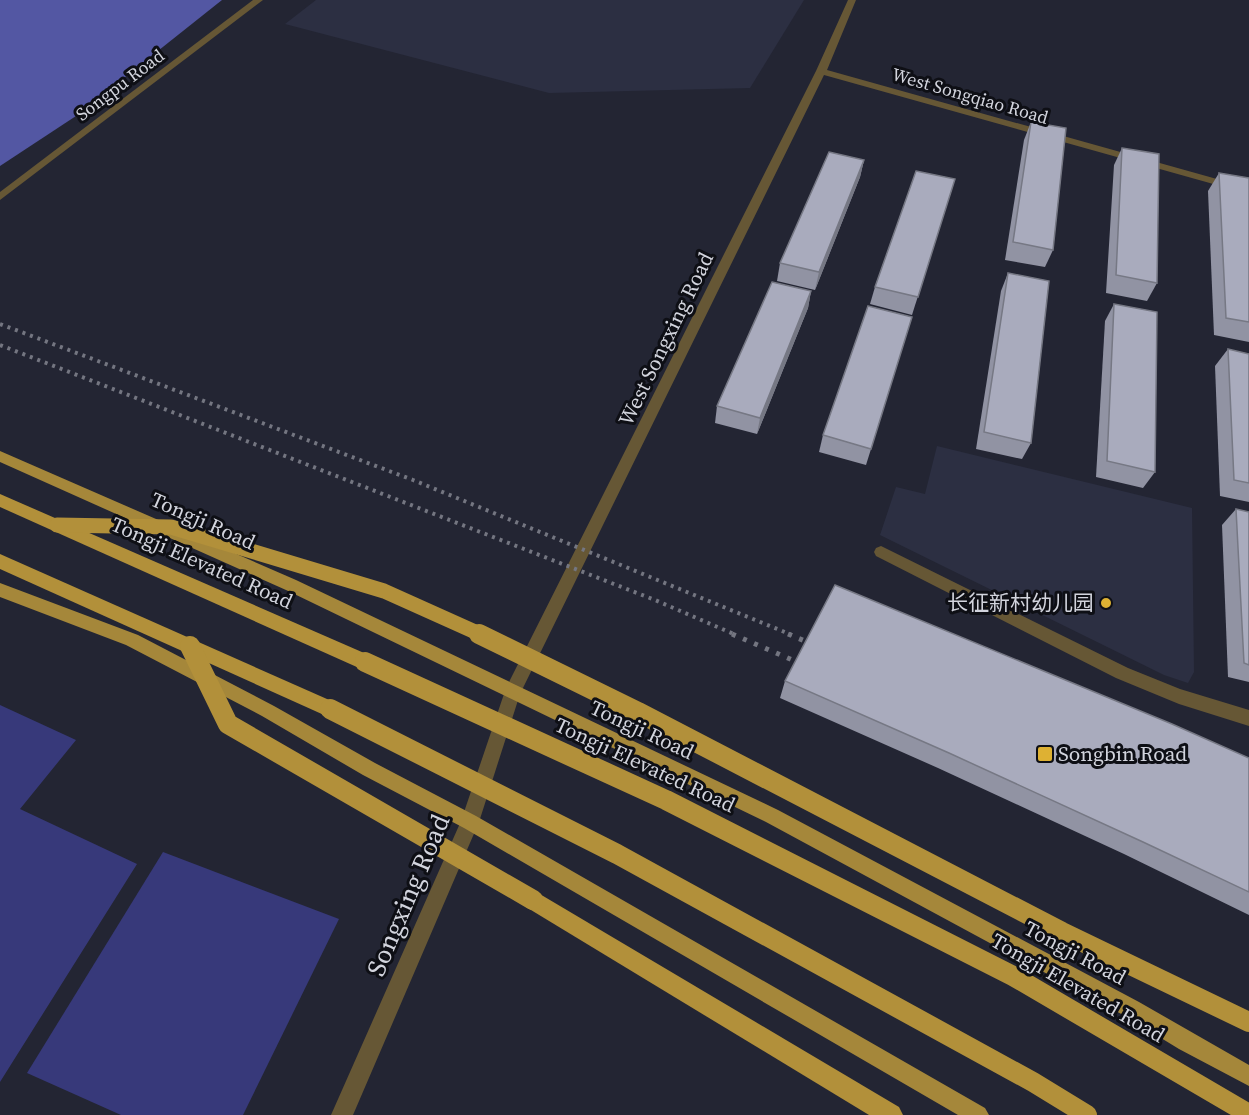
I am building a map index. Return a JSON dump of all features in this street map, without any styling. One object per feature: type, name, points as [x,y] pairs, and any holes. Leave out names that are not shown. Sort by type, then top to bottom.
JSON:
[{"type":"highway","name":"Tongji Elevated Road","points":[[0,500],[323,643],[666,800],[1013,976],[1249,1114]]},
{"type":"highway","points":[[57,525],[171,527],[384,591],[476,632],[628,707],[1062,932],[1249,1022]]},
{"type":"highway","points":[[0,561],[330,709],[617,854],[1033,1082],[1087,1115]]},
{"type":"highway","points":[[190,646],[228,724],[533,900],[891,1115]]},
{"type":"main road","name":"Tongji Road","points":[[0,456],[291,585],[772,816],[1132,1009],[1186,1042],[1249,1076]]},
{"type":"main road","points":[[0,590],[132,640],[470,822],[978,1115]]},
{"type":"street","name":"Songpu Road","points":[[0,197],[259,0]]},
{"type":"street","name":"West Songxing Road","points":[[512,693],[821,71],[852,0]]},
{"type":"street","name":"West Songqiao Road","points":[[821,71],[1249,191]]},
{"type":"street","points":[[881,552],[1122,673],[1179,696],[1249,718]]},
{"type":"street","name":"Songxing Road","points":[[342,1115],[470,822],[512,693]]},
{"type":"shaded area","points":[[0,0],[222,0],[76,116],[0,166]]},
{"type":"shaded area","points":[[316,0],[804,0],[750,88],[549,93],[285,24]]},
{"type":"shaded area","name":"长征新村幼儿园","points":[[937,446],[1192,508],[1194,672],[1188,683],[1164,675],[880,535],[896,487],[925,494]]},
{"type":"shaded area","points":[[0,705],[76,740],[20,809],[137,864],[0,1082]]},
{"type":"shaded area","points":[[163,852],[339,919],[243,1115],[121,1115],[27,1073]]},
{"type":"building","points":[[1031,122],[1066,128],[1053,250],[1013,242]]},
{"type":"building","points":[[1122,148],[1159,154],[1157,283],[1116,275]]},
{"type":"building","points":[[829,152],[864,160],[819,272],[780,263]]},
{"type":"building","points":[[916,171],[955,179],[918,297],[875,287]]},
{"type":"building","points":[[1219,173],[1249,178],[1249,322],[1226,318]]},
{"type":"building","points":[[1008,273],[1049,281],[1031,443],[984,432]]},
{"type":"building","points":[[772,282],[811,291],[760,418],[717,406]]},
{"type":"building","points":[[1114,304],[1157,312],[1155,472],[1107,461]]},
{"type":"building","points":[[868,306],[912,317],[871,449],[823,435]]},
{"type":"building","points":[[1228,349],[1249,354],[1249,483],[1234,480]]},
{"type":"building","points":[[1236,509],[1249,512],[1249,665],[1244,663]]},
{"type":"building","name":"Songbin Road","points":[[835,585],[1249,758],[1249,892],[949,753],[785,681]]},
{"type":"railway","points":[[0,324],[413,480],[792,635]]},
{"type":"railway","points":[[0,345],[655,600],[736,635]]},
{"type":"railway","points":[[732,634],[811,668]]},
{"type":"railway","points":[[788,634],[822,648]]},
{"type":"place","name":"长征新村幼儿园","points":[[1106,603]]},
{"type":"place","name":"Songbin Road","points":[[1045,754]]}]
